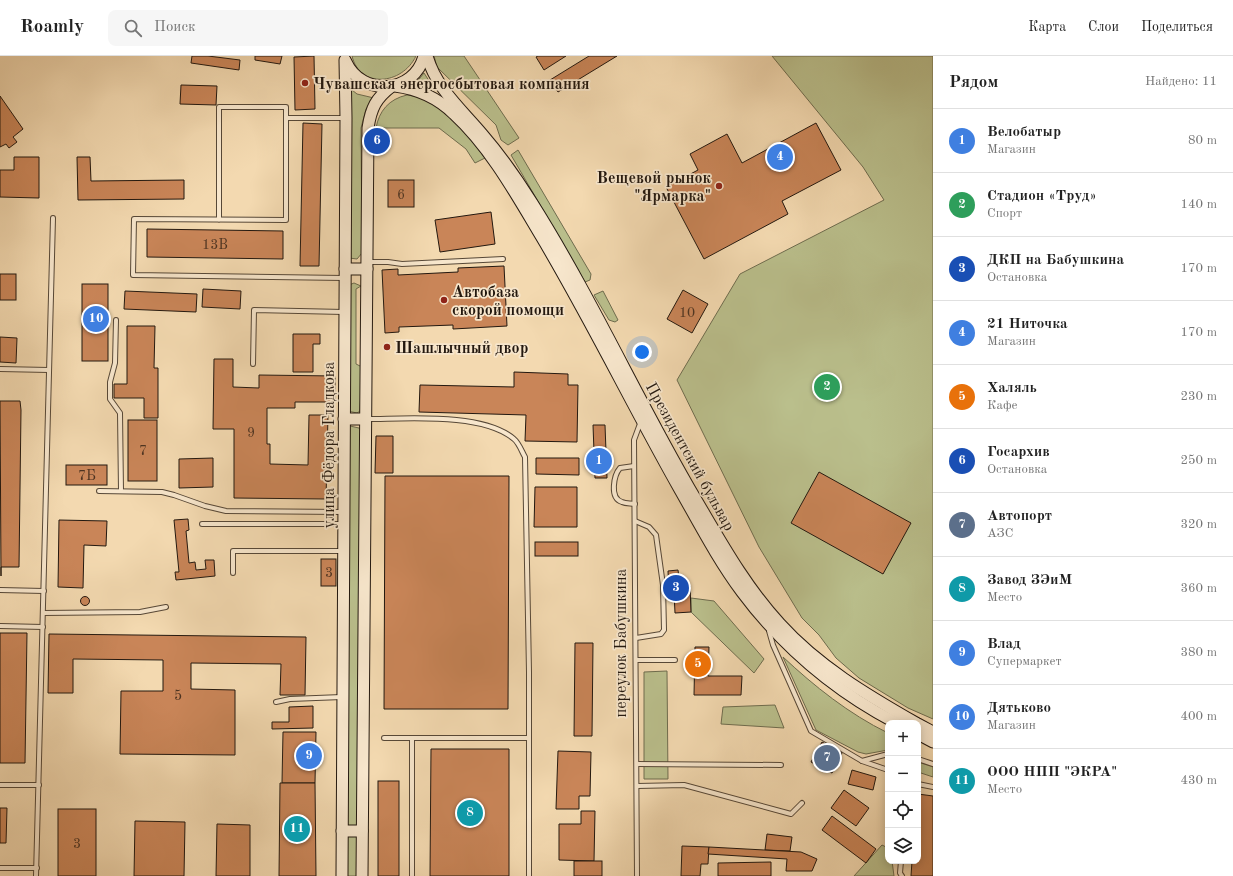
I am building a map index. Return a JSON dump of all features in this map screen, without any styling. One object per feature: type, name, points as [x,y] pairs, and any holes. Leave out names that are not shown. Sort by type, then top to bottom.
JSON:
[{"type":"main road","points":[[362,876],[368,128],[371,111],[375,101],[393,86],[411,77],[418,70],[425,56]]},
{"type":"main road","name":"Президентский бульвар","points":[[425,56],[433,75],[442,89],[498,153],[532,203],[562,252],[644,417],[714,549],[741,590],[767,624],[817,671],[847,693],[891,720]]},
{"type":"main road","name":"Президентский бульвар","points":[[344,58],[353,74],[365,83],[381,87],[393,86],[417,90],[441,102],[477,139],[523,205],[644,417],[722,544],[761,603],[803,647],[833,672],[911,720]]},
{"type":"main road","name":"улица Фёдора Гладкова","points":[[342,876],[346,118],[344,58]]},
{"type":"main road","points":[[345,273],[367,265]]},
{"type":"main road","points":[[344,419],[366,419]]},
{"type":"main road","name":"Президентский бульвар","points":[[921,726],[933,732]]},
{"type":"main road","points":[[921,736],[933,742]]},
{"type":"main road","points":[[342,831],[362,831]]},
{"type":"lane","points":[[218,220],[219,107],[286,107],[286,220],[218,220],[134,219],[133,275],[345,273]]},
{"type":"lane","points":[[286,118],[346,118]]},
{"type":"lane","points":[[36,876],[53,218]]},
{"type":"lane","points":[[367,265],[388,262],[402,264],[503,259]]},
{"type":"lane","points":[[252,364],[254,310],[345,312]]},
{"type":"lane","points":[[116,320],[115,363],[110,382],[110,399],[120,413],[121,491]]},
{"type":"lane","points":[[0,369],[49,370]]},
{"type":"lane","name":"переулок Бабушкина","points":[[637,876],[634,440],[644,417]]},
{"type":"lane","points":[[366,419],[446,419],[492,426],[515,439],[525,458],[529,738],[529,876]]},
{"type":"lane","points":[[634,466],[620,468],[617,472],[614,492],[616,498],[621,502],[635,504]]},
{"type":"lane","points":[[99,491],[162,492],[226,511],[344,512]]},
{"type":"lane","points":[[635,521],[649,527],[656,535],[663,585],[664,630],[661,634],[636,638]]},
{"type":"lane","points":[[202,524],[344,524]]},
{"type":"lane","points":[[233,573],[233,551],[343,551]]},
{"type":"lane","points":[[0,590],[44,590]]},
{"type":"lane","points":[[43,614],[140,612],[166,607]]},
{"type":"lane","points":[[767,624],[773,645],[811,731],[862,761],[885,769]]},
{"type":"lane","points":[[0,626],[43,626]]},
{"type":"lane","points":[[636,660],[675,660]]},
{"type":"lane","points":[[276,702],[290,699],[342,696]]},
{"type":"lane","points":[[384,738],[529,738]]},
{"type":"lane","points":[[412,738],[412,876]]},
{"type":"lane","points":[[862,761],[885,755]]},
{"type":"lane","points":[[921,760],[933,764]]},
{"type":"lane","points":[[637,764],[781,765]]},
{"type":"lane","points":[[0,785],[39,785]]},
{"type":"lane","points":[[637,786],[684,785],[791,814],[802,803]]},
{"type":"lane","points":[[921,785],[933,787]]},
{"type":"lane","points":[[901,864],[900,874],[902,876]]},
{"type":"lane","points":[[0,868],[37,868]]},
{"type":"green space","points":[[352,56],[416,56],[410,66],[401,73],[382,79],[372,78],[363,74],[356,67]]},
{"type":"green space","points":[[434,56],[464,56],[519,138],[508,145],[501,140],[496,125],[437,67]]},
{"type":"green space","points":[[772,56],[933,56],[933,719],[908,708],[859,678],[836,658],[819,635],[802,618],[759,547],[677,380],[740,274],[884,200],[863,167]]},
{"type":"green space","points":[[424,73],[435,90],[416,83]]},
{"type":"green space","points":[[347,86],[357,94],[374,98],[366,109],[361,128],[362,253],[357,259],[349,258]]},
{"type":"green space","points":[[407,95],[432,103],[452,118],[461,127],[485,158],[475,163],[466,149],[439,128],[376,128],[382,111],[395,99]]},
{"type":"green space","points":[[518,150],[591,274],[590,280],[585,282],[511,155]]},
{"type":"green space","points":[[354,283],[361,286],[356,289],[356,364],[362,367],[360,411],[357,413],[348,411],[349,285]]},
{"type":"green space","points":[[603,291],[618,320],[615,322],[609,320],[594,295]]},
{"type":"green space","points":[[350,426],[359,428],[362,433],[357,876],[344,876],[347,429]]},
{"type":"green space","points":[[691,598],[714,601],[764,659],[754,673],[691,612]]},
{"type":"green space","points":[[783,657],[832,699],[885,731],[885,751],[866,754],[858,752],[816,730]]},
{"type":"green space","points":[[667,671],[668,779],[644,779],[644,672]]},
{"type":"green space","points":[[775,705],[784,728],[721,724],[723,707]]},
{"type":"green space","points":[[921,763],[933,767],[933,777],[921,773]]},
{"type":"green space","points":[[882,845],[885,846],[885,864],[892,864],[894,876],[854,876]]},
{"type":"building","points":[[192,56],[208,56],[240,60],[239,70],[191,63]]},
{"type":"building","points":[[255,56],[282,56],[280,64],[255,60]]},
{"type":"building","name":"Чувашская энергосбытовая компания","points":[[314,56],[315,109],[295,110],[294,57]]},
{"type":"building","points":[[566,56],[544,70],[536,57]]},
{"type":"building","points":[[589,56],[617,56],[558,92],[550,80]]},
{"type":"building","points":[[181,85],[217,86],[216,105],[180,104]]},
{"type":"building","points":[[0,96],[23,129],[13,137],[17,142],[9,148],[6,144],[0,147]]},
{"type":"building","points":[[303,123],[322,124],[319,266],[300,266]]},
{"type":"building","points":[[816,123],[841,170],[782,201],[788,214],[704,259],[666,187],[698,170],[690,154],[727,134],[742,163]]},
{"type":"building","points":[[14,157],[39,157],[39,198],[0,197],[0,170],[14,170]]},
{"type":"building","points":[[77,157],[90,157],[91,181],[184,180],[184,199],[78,200]]},
{"type":"building","points":[[388,180],[414,180],[414,207],[388,207]]},
{"type":"building","points":[[491,212],[495,244],[440,252],[435,220]]},
{"type":"building","points":[[147,229],[283,231],[283,259],[147,257]]},
{"type":"building","name":"Автобаза скорой помощи","points":[[504,266],[507,326],[453,329],[453,325],[399,327],[399,332],[385,333],[382,270],[398,269],[398,275],[458,272],[458,268]]},
{"type":"building","points":[[0,274],[16,274],[16,300],[0,300]]},
{"type":"building","points":[[82,284],[108,284],[108,361],[82,361]]},
{"type":"building","points":[[203,289],[241,291],[240,309],[202,307]]},
{"type":"building","points":[[683,290],[708,304],[692,333],[667,319]]},
{"type":"building","points":[[125,291],[197,294],[196,312],[124,309]]},
{"type":"building","points":[[127,326],[155,326],[154,368],[158,368],[158,418],[144,418],[144,398],[114,398],[114,384],[127,384]]},
{"type":"building","points":[[293,334],[320,334],[320,344],[313,344],[313,372],[293,372]]},
{"type":"building","points":[[0,337],[17,338],[16,363],[0,362]]},
{"type":"building","points":[[214,359],[233,359],[233,387],[259,388],[259,375],[335,376],[335,402],[295,402],[295,408],[267,408],[267,444],[270,444],[270,464],[308,465],[309,415],[328,415],[326,499],[234,498],[234,429],[213,429]]},
{"type":"building","points":[[514,372],[568,374],[568,385],[578,385],[577,442],[525,441],[526,415],[419,412],[420,385],[514,387]]},
{"type":"building","points":[[0,401],[20,401],[21,410],[19,567],[1,567],[1,576]]},
{"type":"building","points":[[128,420],[157,420],[157,481],[128,481]]},
{"type":"building","points":[[593,425],[605,425],[607,478],[595,478]]},
{"type":"building","points":[[376,436],[393,436],[393,473],[375,473]]},
{"type":"building","points":[[213,458],[213,487],[179,488],[179,459]]},
{"type":"building","points":[[536,458],[579,458],[579,475],[536,474]]},
{"type":"building","points":[[66,465],[107,465],[107,485],[66,485]]},
{"type":"building","points":[[819,472],[911,523],[883,574],[791,523]]},
{"type":"building","points":[[385,476],[509,476],[508,709],[384,709]]},
{"type":"building","points":[[535,487],[577,487],[577,527],[534,527]]},
{"type":"building","points":[[188,519],[189,530],[186,531],[189,563],[195,562],[196,570],[206,569],[205,560],[214,560],[215,576],[176,580],[175,572],[179,572],[174,520]]},
{"type":"building","points":[[59,520],[107,521],[106,546],[84,545],[83,588],[58,587]]},
{"type":"building","points":[[535,542],[578,542],[578,556],[535,556]]},
{"type":"building","points":[[321,559],[336,559],[336,586],[321,586]]},
{"type":"building","points":[[678,570],[680,586],[690,586],[691,612],[675,613],[674,592],[669,592],[668,571]]},
{"type":"building","points":[[83,597],[87,597],[89,601],[87,605],[83,605],[81,603],[81,599]]},
{"type":"building","points":[[0,633],[27,633],[25,763],[0,763]]},
{"type":"building","points":[[49,634],[306,637],[305,695],[280,695],[281,664],[191,663],[191,689],[235,690],[235,755],[120,754],[121,691],[163,691],[163,660],[73,659],[73,693],[48,693]]},
{"type":"building","points":[[575,643],[593,643],[592,736],[574,736]]},
{"type":"building","points":[[695,647],[709,647],[708,676],[742,676],[741,695],[694,695]]},
{"type":"building","points":[[313,706],[313,728],[272,729],[272,722],[289,722],[289,707]]},
{"type":"building","points":[[283,732],[316,732],[315,783],[282,783]]},
{"type":"building","points":[[822,742],[842,753],[832,773],[811,762]]},
{"type":"building","points":[[431,749],[509,749],[509,876],[430,876]]},
{"type":"building","points":[[558,751],[591,752],[590,796],[579,796],[579,809],[556,809]]},
{"type":"building","points":[[852,770],[876,777],[873,790],[848,784]]},
{"type":"building","points":[[378,781],[399,781],[399,876],[378,876]]},
{"type":"building","points":[[280,783],[315,783],[316,876],[279,876]]},
{"type":"building","points":[[844,790],[869,808],[856,826],[831,808]]},
{"type":"building","points":[[921,794],[933,796],[933,876],[911,876],[912,864],[921,864]]},
{"type":"building","points":[[0,808],[7,808],[6,843],[0,843]]},
{"type":"building","points":[[58,809],[96,809],[96,876],[58,876]]},
{"type":"building","points":[[581,811],[595,811],[594,861],[559,860],[559,824],[581,824]]},
{"type":"building","points":[[832,816],[876,849],[866,863],[822,830]]},
{"type":"building","points":[[135,821],[185,822],[184,876],[134,876]]},
{"type":"building","points":[[217,824],[250,825],[250,876],[216,876]]},
{"type":"building","points":[[767,834],[792,837],[790,851],[765,850]]},
{"type":"building","points":[[682,846],[709,847],[708,864],[701,864],[700,876],[681,876]]},
{"type":"building","points":[[709,847],[801,852],[817,859],[812,871],[786,871],[787,859],[708,854]]},
{"type":"building","points":[[574,861],[602,861],[602,876],[574,876]]},
{"type":"building","points":[[771,862],[771,876],[718,876],[718,863]]},
{"type":"place","name":"Чувашская энергосбытовая компания","points":[[305,83]]},
{"type":"place","name":"Госархив","points":[[377,141]]},
{"type":"place","name":"21 Ниточка","points":[[780,157]]},
{"type":"place","name":"Вещевой рынок \"Ярмарка\"","points":[[719,186]]},
{"type":"place","name":"Автобаза скорой помощи","points":[[444,300]]},
{"type":"place","name":"Дятьково","points":[[96,319]]},
{"type":"place","name":"Шашлычный двор","points":[[387,347]]},
{"type":"place","name":"Стадион «Труд»","points":[[827,387]]},
{"type":"place","name":"Велобатыр","points":[[599,461]]},
{"type":"place","name":"ДКП на Бабушкина","points":[[676,588]]},
{"type":"place","name":"Халяль","points":[[698,664]]},
{"type":"place","name":"Влад","points":[[309,756]]},
{"type":"place","name":"Автопорт","points":[[827,758]]},
{"type":"place","name":"Завод ЗЭиМ","points":[[470,813]]},
{"type":"place","name":"ООО НПП \"ЭКРА\"","points":[[297,829]]}]
